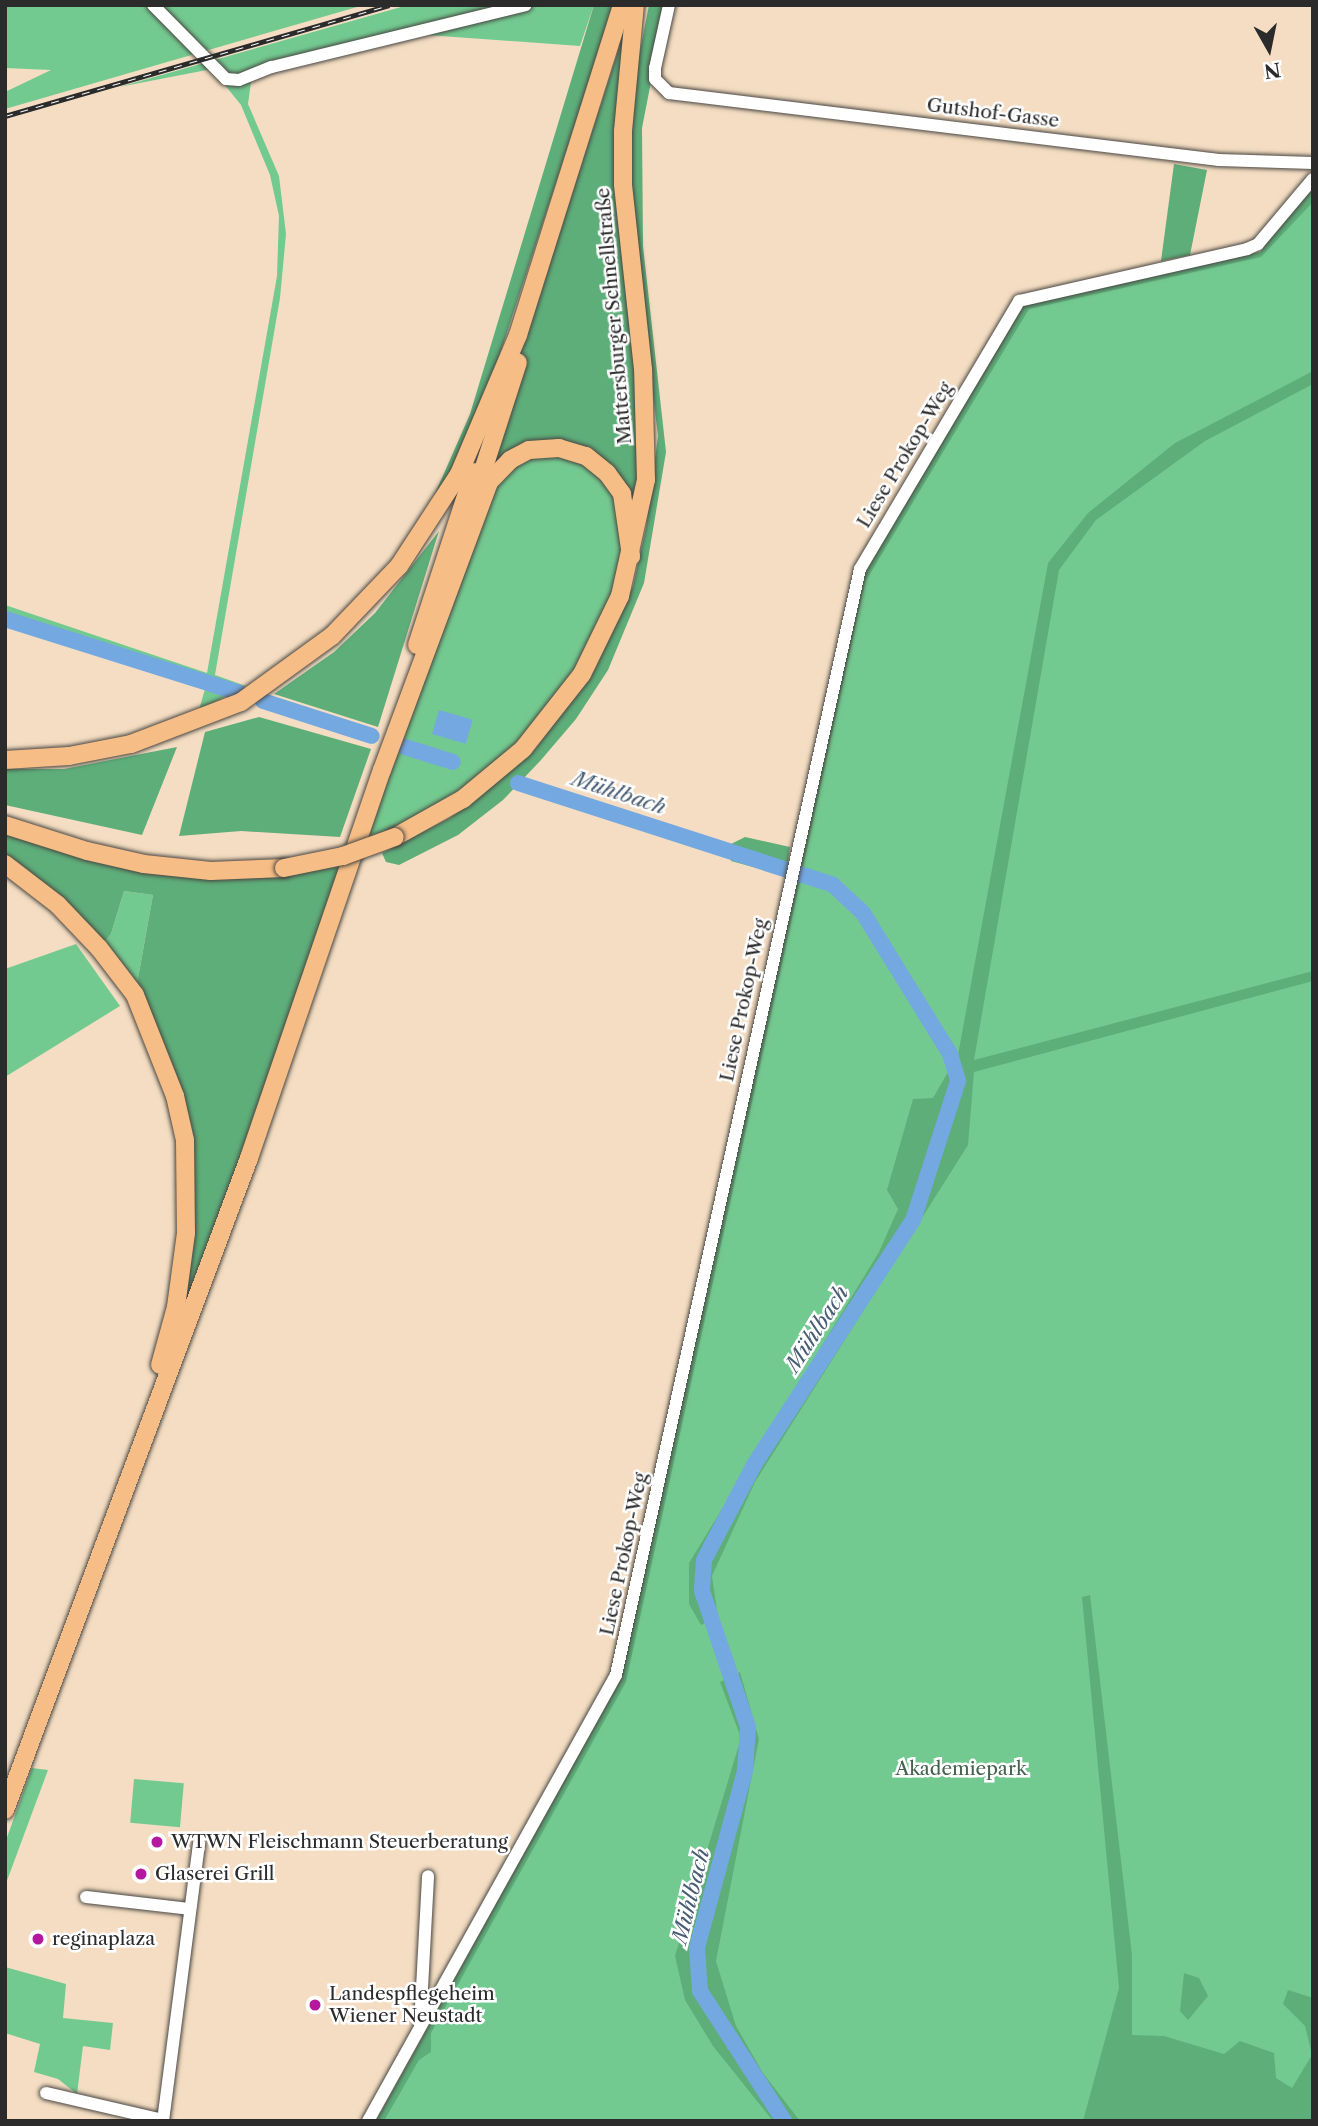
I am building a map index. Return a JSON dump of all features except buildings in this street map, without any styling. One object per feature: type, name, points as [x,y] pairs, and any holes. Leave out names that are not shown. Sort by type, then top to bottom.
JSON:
[{"type":"highway","name":"Mattersburger Schnellstraße","points":[[5,760],[69,756],[131,744],[241,702],[339,629],[415,545],[469,454],[517,335],[622,5]]},
{"type":"highway","name":"Mattersburger Schnellstraße","points":[[5,825],[87,851],[144,864],[211,871],[284,868],[343,856],[395,837],[478,788],[545,725],[596,650],[617,604],[631,556],[646,480],[643,369],[622,186],[622,131],[633,5]]},
{"type":"highway","points":[[415,686],[633,5]]},
{"type":"highway","points":[[382,770],[384,747],[517,335]]},
{"type":"highway","points":[[5,1810],[253,1146],[382,770],[485,490],[510,460],[550,447],[578,453],[601,467],[625,501],[631,556]]},
{"type":"highway","points":[[5,864],[58,905],[99,948],[135,995],[161,1052],[185,1140],[186,1233],[176,1307],[83,1596]]},
{"type":"street","points":[[153,5],[226,79],[239,80],[272,67],[526,5]]},
{"type":"street","name":"Gutshof-Gasse","points":[[669,5],[654,68],[655,79],[669,93],[1220,160],[1313,163]]},
{"type":"street","name":"Liese Prokop-Weg","points":[[368,2121],[616,1675],[792,863],[860,569],[1019,301],[1258,244],[1313,179]]},
{"type":"street","points":[[46,2093],[163,2120],[199,1842]]},
{"type":"street","name":"Liese Prokop-Weg","points":[[420,2025],[428,1876]]},
{"type":"street","points":[[86,1897],[189,1909]]},
{"type":"green space","points":[[5,5],[364,5],[5,109],[5,92],[51,70],[5,68]]},
{"type":"green space","points":[[408,5],[594,5],[580,46],[427,35],[258,75],[251,82],[248,104],[279,176],[286,234],[280,298],[215,675],[246,686],[199,710],[205,689],[5,623],[5,605],[207,673],[277,276],[279,216],[270,175],[241,105],[212,69],[119,87]]},
{"type":"green space","points":[[594,5],[614,5],[479,418],[439,499],[434,496],[470,414]]},
{"type":"green space","points":[[633,5],[623,134],[646,427],[631,556],[612,478],[550,447],[489,482],[486,460]]},
{"type":"green space","points":[[649,5],[666,5],[642,128],[643,246],[666,452],[644,583],[608,670],[576,719],[541,760],[503,800],[458,835],[399,865],[386,862],[382,853],[450,818],[532,753],[595,669],[633,586],[646,528],[658,436],[628,186],[630,102]]},
{"type":"green space","points":[[1174,164],[1207,170],[1190,255],[1161,261]]},
{"type":"green space","name":"Akademiepark","points":[[1313,188],[1313,2121],[376,2121],[620,1681],[861,578],[1023,304],[1260,252]]},
{"type":"green space","points":[[1313,188],[1313,202],[1261,257],[1029,309],[865,582],[626,1682],[431,2033],[431,2052],[419,2060],[384,2121],[376,2121],[620,1681],[861,578],[1023,304],[1260,252]]},
{"type":"green space","points":[[1313,371],[1313,384],[1205,441],[1096,520],[1059,570],[974,1060],[1313,971],[1313,981],[974,1072],[968,1145],[755,1482],[712,1576],[718,1617],[701,1625],[689,1604],[689,1563],[879,1252],[898,1209],[887,1190],[913,1099],[933,1098],[958,1055],[1048,563],[1088,513],[1175,443]]},
{"type":"green space","points":[[541,448],[607,473],[631,556],[563,703],[441,813],[358,842],[489,482]]},
{"type":"green space","points":[[439,531],[378,727],[274,694],[334,652],[375,613]]},
{"type":"green space","points":[[259,717],[371,749],[340,837],[241,831],[179,836],[205,732]]},
{"type":"green space","points":[[177,747],[142,835],[5,805],[5,769],[64,769]]},
{"type":"green space","points":[[5,825],[87,851],[285,876],[352,862],[192,1311],[176,1307],[185,1140],[135,995],[153,895],[124,891],[111,934],[99,948],[5,864]]},
{"type":"green space","points":[[745,837],[790,847],[786,876],[731,861],[729,845]]},
{"type":"green space","points":[[124,891],[153,895],[135,995],[99,948],[111,934]]},
{"type":"green space","points":[[76,944],[120,1006],[5,1077],[5,969]]},
{"type":"green space","points":[[1090,1595],[1132,1955],[1132,2035],[1164,2036],[1224,2054],[1240,2041],[1274,2053],[1276,2078],[1292,2088],[1312,2055],[1305,2026],[1283,2004],[1288,1990],[1313,1998],[1313,2121],[1083,2121],[1119,1988],[1082,1597]]},
{"type":"green space","points":[[740,1672],[759,1739],[716,1961],[736,2026],[763,2073],[800,2121],[773,2121],[713,2046],[685,2000],[675,1956],[741,1738],[720,1682]]},
{"type":"green space","points":[[32,1768],[48,1770],[5,1886],[5,1843]]},
{"type":"green space","points":[[134,1779],[184,1783],[180,1827],[130,1823]]},
{"type":"green space","points":[[5,1967],[66,1984],[63,2018],[113,2023],[110,2050],[83,2046],[77,2094],[58,2079],[34,2072],[40,2044],[5,2033]]},
{"type":"green space","points":[[1184,1973],[1199,1978],[1208,1996],[1188,2020],[1180,2011]]},
{"type":"water","points":[[439,710],[473,720],[466,744],[432,734]]},
{"type":"waterway","name":"Mühlbach","points":[[5,619],[239,693]]},
{"type":"waterway","name":"Mühlbach","points":[[263,701],[372,736]]},
{"type":"waterway","name":"Mühlbach","points":[[405,747],[453,762]]},
{"type":"waterway","name":"Mühlbach","points":[[518,783],[833,885],[863,913],[950,1054],[958,1081],[913,1220],[754,1465],[704,1560],[702,1591],[748,1727],[745,1771],[697,1948],[700,1991],[784,2121]]},
{"type":"railway","points":[[5,116],[389,5]]},
{"type":"place","name":"WTWN Fleischmann Steuerberatung","points":[[157,1842]]},
{"type":"place","name":"Glaserei Grill","points":[[141,1874]]},
{"type":"place","name":"reginaplaza","points":[[38,1939]]},
{"type":"place","name":"Landespflegeheim Wiener Neustadt","points":[[315,2005]]}]
